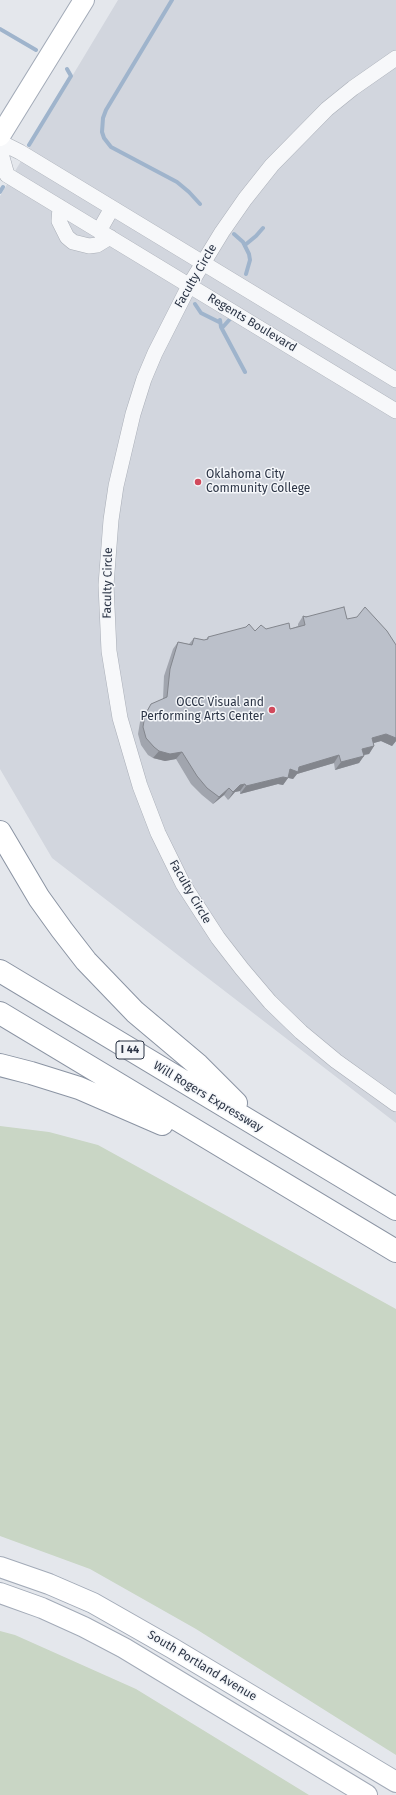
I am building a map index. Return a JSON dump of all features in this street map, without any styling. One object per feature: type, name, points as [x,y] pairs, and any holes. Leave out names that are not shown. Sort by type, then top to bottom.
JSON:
[{"type":"highway","points":[[0,832],[39,898],[86,961],[134,1012],[198,1065],[261,1128]]},
{"type":"highway","name":"Will Rogers Expressway","points":[[0,971],[396,1209]]},
{"type":"highway","points":[[0,1014],[396,1251]]},
{"type":"highway","points":[[0,1065],[31,1072],[80,1088],[251,1164]]},
{"type":"main road","points":[[0,136],[84,0]]},
{"type":"main road","name":"South Portland Avenue","points":[[0,1567],[49,1584],[93,1603],[172,1648],[396,1782]]},
{"type":"main road","name":"South Portland Avenue","points":[[0,1593],[42,1608],[84,1627],[124,1648],[367,1795]]},
{"type":"street","name":"Faculty Circle","points":[[396,58],[353,88],[327,109],[299,135],[245,198],[189,286],[167,328],[144,378],[123,452],[116,486],[108,554],[106,591],[109,651],[120,718],[140,786],[158,833],[183,884],[218,938],[270,1002],[301,1032],[336,1061],[396,1104]]},
{"type":"street","points":[[0,142],[20,152],[396,380]]},
{"type":"street","name":"Regents Boulevard","points":[[0,150],[7,175],[396,411]]},
{"type":"street","points":[[60,207],[59,221],[67,237],[73,242],[88,246],[97,245],[104,234],[112,208]]},
{"type":"shaded area","name":"Oklahoma City Community College","points":[[118,0],[396,0],[396,1123],[52,858],[0,769],[0,196]]},
{"type":"green space","points":[[0,1126],[49,1132],[98,1145],[396,1309],[396,1755],[196,1629],[90,1569],[0,1536]]},
{"type":"green space","points":[[0,1631],[15,1635],[136,1689],[309,1795],[0,1795]]},
{"type":"building","name":"OCCC Visual and Performing Arts Center","points":[[344,607],[347,619],[357,617],[365,607],[387,631],[396,645],[396,738],[386,734],[372,738],[374,746],[362,749],[364,756],[341,762],[339,755],[299,767],[298,772],[290,769],[288,778],[283,777],[246,786],[245,784],[240,785],[233,792],[229,788],[219,797],[207,788],[197,776],[182,752],[170,754],[159,751],[146,738],[143,727],[145,715],[151,704],[167,697],[170,669],[178,642],[192,645],[194,638],[204,640],[208,639],[208,637],[246,627],[249,624],[255,631],[261,625],[266,629],[289,623],[290,629],[305,625],[303,616],[306,617]]},
{"type":"waterway","points":[[172,0],[106,110],[103,118],[102,132],[104,138],[111,147],[177,182],[200,204]]},
{"type":"waterway","points":[[0,29],[36,50]]},
{"type":"waterway","points":[[29,145],[71,76],[67,69]]},
{"type":"waterway","points":[[0,192],[3,187]]},
{"type":"waterway","points":[[245,245],[263,228]]},
{"type":"waterway","points":[[234,234],[243,242],[249,254],[250,260],[246,274]]},
{"type":"waterway","points":[[195,304],[201,313],[219,322]]},
{"type":"waterway","points":[[222,328],[230,319]]},
{"type":"waterway","points":[[220,320],[221,327],[245,372]]},
{"type":"place","name":"Oklahoma City Community College","points":[[198,482]]},
{"type":"place","name":"OCCC Visual and Performing Arts Center","points":[[272,710]]}]
